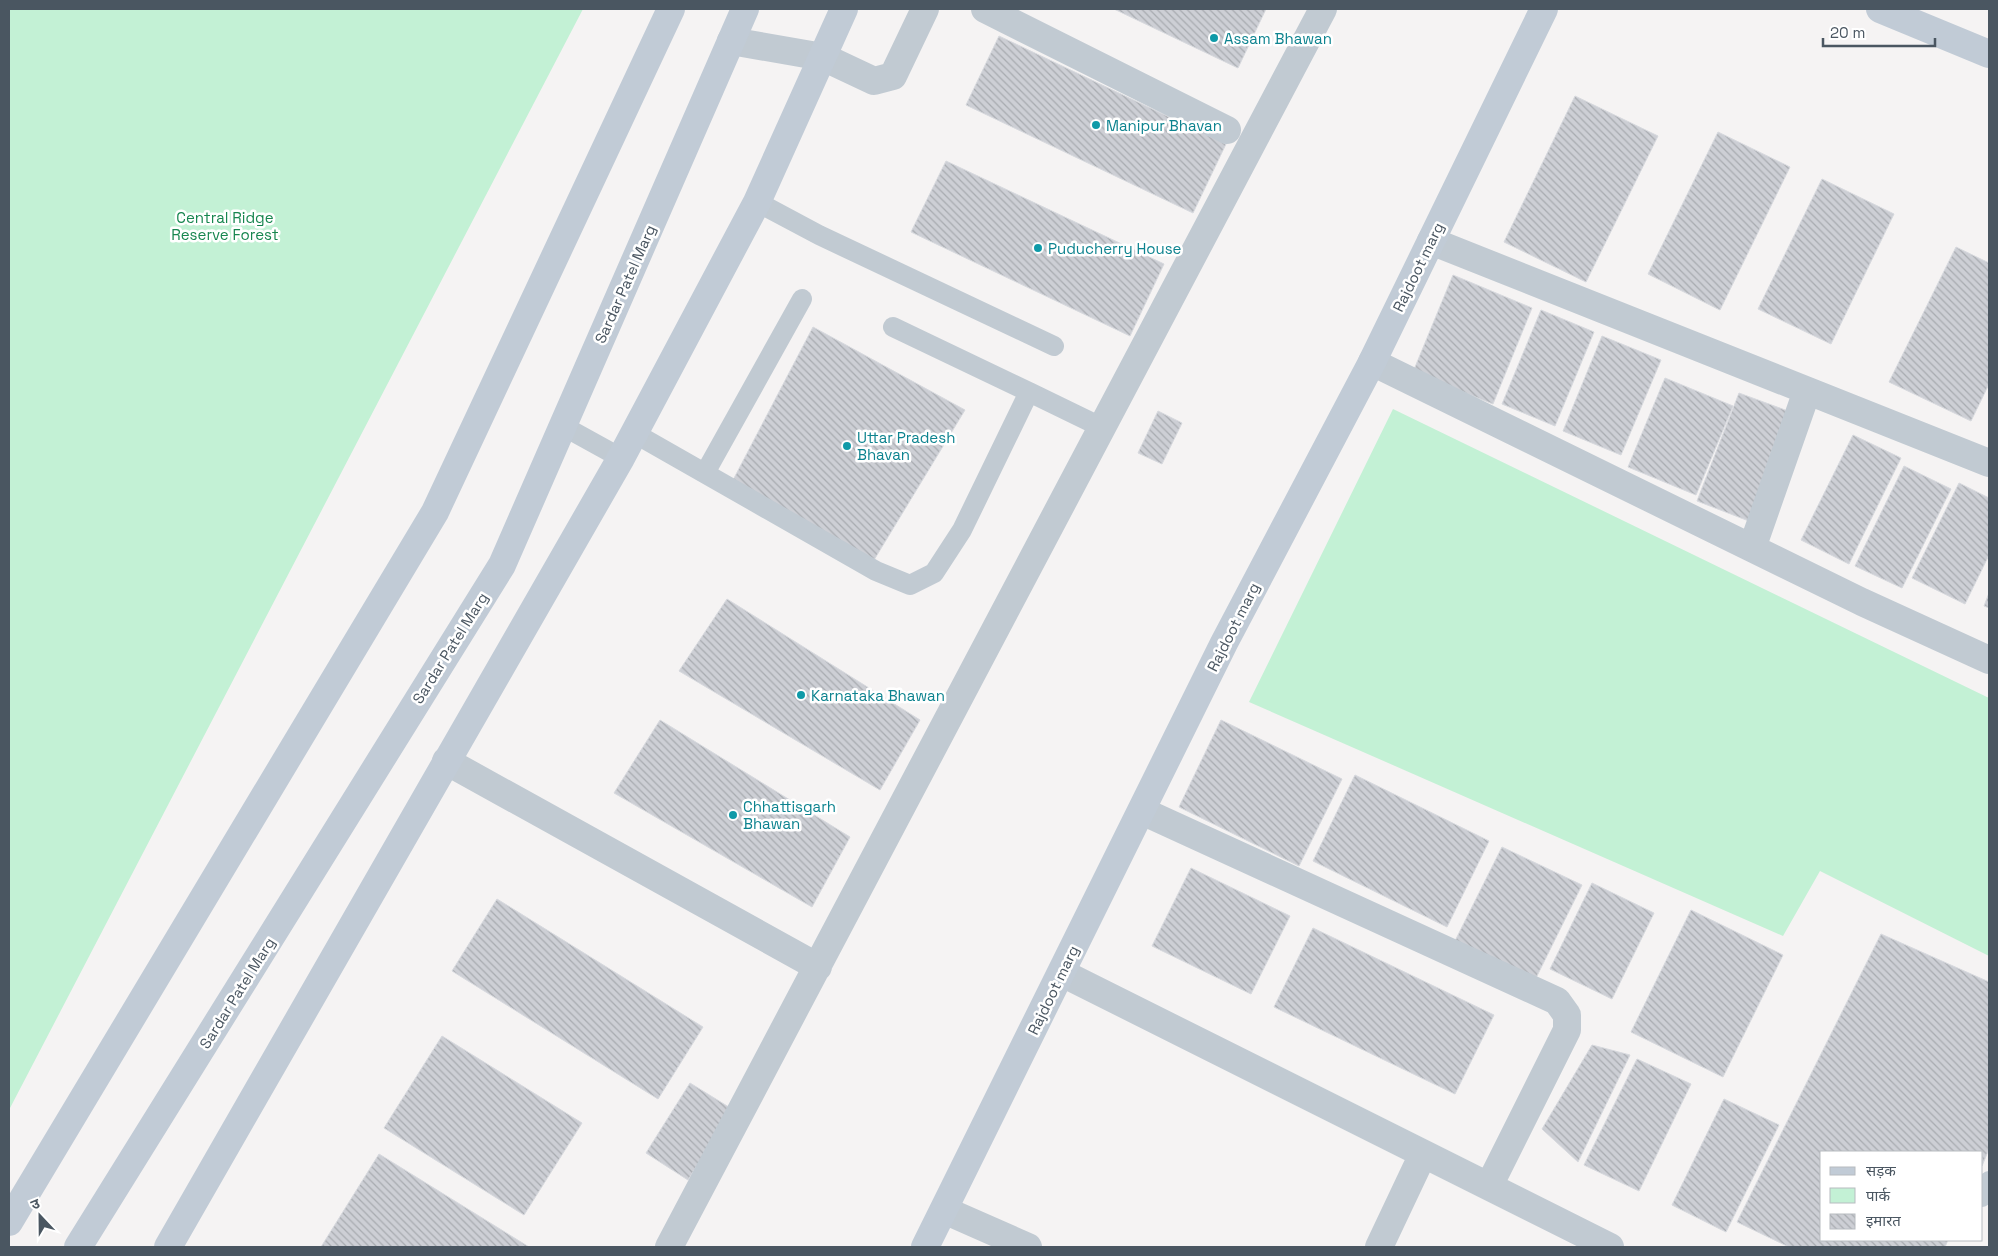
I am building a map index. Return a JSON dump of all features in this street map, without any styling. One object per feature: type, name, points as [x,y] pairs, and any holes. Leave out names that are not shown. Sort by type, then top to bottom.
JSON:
[{"type":"street","points":[[9,1222],[435,512],[671,9]]},
{"type":"street","name":"Sardar Patel Marg","points":[[78,1247],[502,565],[745,9]]},
{"type":"street","points":[[168,1247],[621,458],[757,202],[844,9]]},
{"type":"street","points":[[731,41],[823,57],[874,81],[894,76],[925,9]]},
{"type":"street","points":[[985,9],[1227,130]]},
{"type":"street","points":[[669,1247],[1323,9]]},
{"type":"street","name":"Rajdoot marg","points":[[925,1247],[1224,643],[1372,362],[1544,9]]},
{"type":"street","points":[[1880,9],[1989,54]]},
{"type":"street","points":[[1431,241],[1989,463]]},
{"type":"street","points":[[1372,362],[1862,602],[1989,660]]},
{"type":"street","points":[[1752,548],[1807,391]]},
{"type":"street","points":[[446,761],[818,967]]},
{"type":"street","points":[[1142,811],[1557,1001],[1567,1016],[1567,1030],[1489,1186]]},
{"type":"street","points":[[1062,973],[1610,1247]]},
{"type":"street","points":[[1380,1247],[1423,1154]]},
{"type":"street","points":[[944,1210],[1028,1247]]},
{"type":"lane","points":[[757,202],[819,235],[1054,346]]},
{"type":"lane","points":[[705,473],[802,299]]},
{"type":"lane","points":[[893,327],[1101,427]]},
{"type":"lane","points":[[634,433],[876,571],[910,585],[934,573],[962,530],[1029,392]]},
{"type":"lane","points":[[563,426],[621,458]]},
{"type":"lane","points":[[1983,1195],[1989,1181]]},
{"type":"green space","name":"Central Ridge Reserve Forest","points":[[9,9],[583,9],[9,1110]]},
{"type":"green space","points":[[1393,409],[1989,698],[1989,956],[1820,871],[1783,936],[1249,702]]},
{"type":"building","name":"Assam Bhawan","points":[[1114,9],[1266,9],[1238,68]]},
{"type":"building","name":"Manipur Bhavan","points":[[999,36],[1226,144],[1193,213],[966,105]]},
{"type":"building","points":[[1575,96],[1658,136],[1586,282],[1504,242]]},
{"type":"building","points":[[1718,132],[1790,167],[1720,310],[1648,274]]},
{"type":"building","name":"Puducherry House","points":[[946,161],[1164,264],[1130,336],[911,232]]},
{"type":"building","points":[[1822,179],[1894,214],[1831,344],[1758,309]]},
{"type":"building","points":[[1956,247],[1989,263],[1989,384],[1971,421],[1889,382]]},
{"type":"building","points":[[1453,275],[1532,308],[1493,404],[1413,372]]},
{"type":"building","points":[[1541,310],[1594,332],[1555,426],[1502,404]]},
{"type":"building","name":"Uttar Pradesh Bhavan","points":[[813,327],[965,410],[874,560],[732,482]]},
{"type":"building","points":[[1602,336],[1661,360],[1621,455],[1563,431]]},
{"type":"building","points":[[1665,378],[1733,406],[1696,495],[1628,467]]},
{"type":"building","points":[[1739,393],[1796,414],[1754,523],[1697,501]]},
{"type":"building","points":[[1158,411],[1182,423],[1162,464],[1138,453]]},
{"type":"building","points":[[1853,435],[1901,458],[1849,564],[1801,540]]},
{"type":"building","points":[[1904,466],[1951,489],[1902,588],[1855,566]]},
{"type":"building","points":[[1959,483],[1989,498],[1989,555],[1965,604],[1912,578]]},
{"type":"building","points":[[1989,593],[1989,608],[1984,606]]},
{"type":"building","name":"Karnataka Bhawan","points":[[727,599],[920,720],[880,790],[679,671]]},
{"type":"building","name":"Chhattisgarh Bhawan","points":[[660,720],[850,837],[812,907],[614,793]]},
{"type":"building","points":[[1221,720],[1342,779],[1299,866],[1179,807]]},
{"type":"building","points":[[1355,775],[1489,841],[1447,927],[1313,861]]},
{"type":"building","points":[[1502,847],[1582,885],[1534,982],[1454,943]]},
{"type":"building","points":[[1191,868],[1290,916],[1251,994],[1152,946]]},
{"type":"building","points":[[1592,883],[1654,913],[1612,999],[1550,969]]},
{"type":"building","points":[[497,899],[703,1027],[658,1099],[452,971]]},
{"type":"building","points":[[1691,910],[1783,955],[1723,1077],[1631,1032]]},
{"type":"building","points":[[1313,928],[1494,1015],[1455,1094],[1274,1007]]},
{"type":"building","points":[[1881,934],[1989,982],[1989,1149],[1983,1164],[1983,1151],[1820,1151],[1820,1241],[1948,1241],[1945,1247],[1789,1247],[1737,1222]]},
{"type":"building","points":[[442,1036],[582,1123],[524,1215],[384,1128]]},
{"type":"building","points":[[1592,1045],[1630,1055],[1578,1162],[1542,1129]]},
{"type":"building","points":[[1637,1059],[1691,1084],[1639,1191],[1584,1165]]},
{"type":"building","points":[[690,1083],[732,1109],[688,1180],[646,1153]]},
{"type":"building","points":[[1724,1099],[1779,1125],[1726,1232],[1672,1205]]},
{"type":"building","points":[[379,1154],[529,1247],[321,1247]]},
{"type":"place","name":"Assam Bhawan","points":[[1214,38]]},
{"type":"place","name":"Manipur Bhavan","points":[[1096,125]]},
{"type":"place","name":"Puducherry House","points":[[1038,248]]},
{"type":"place","name":"Uttar Pradesh Bhavan","points":[[847,446]]},
{"type":"place","name":"Karnataka Bhawan","points":[[801,695]]},
{"type":"place","name":"Chhattisgarh Bhawan","points":[[733,815]]}]
